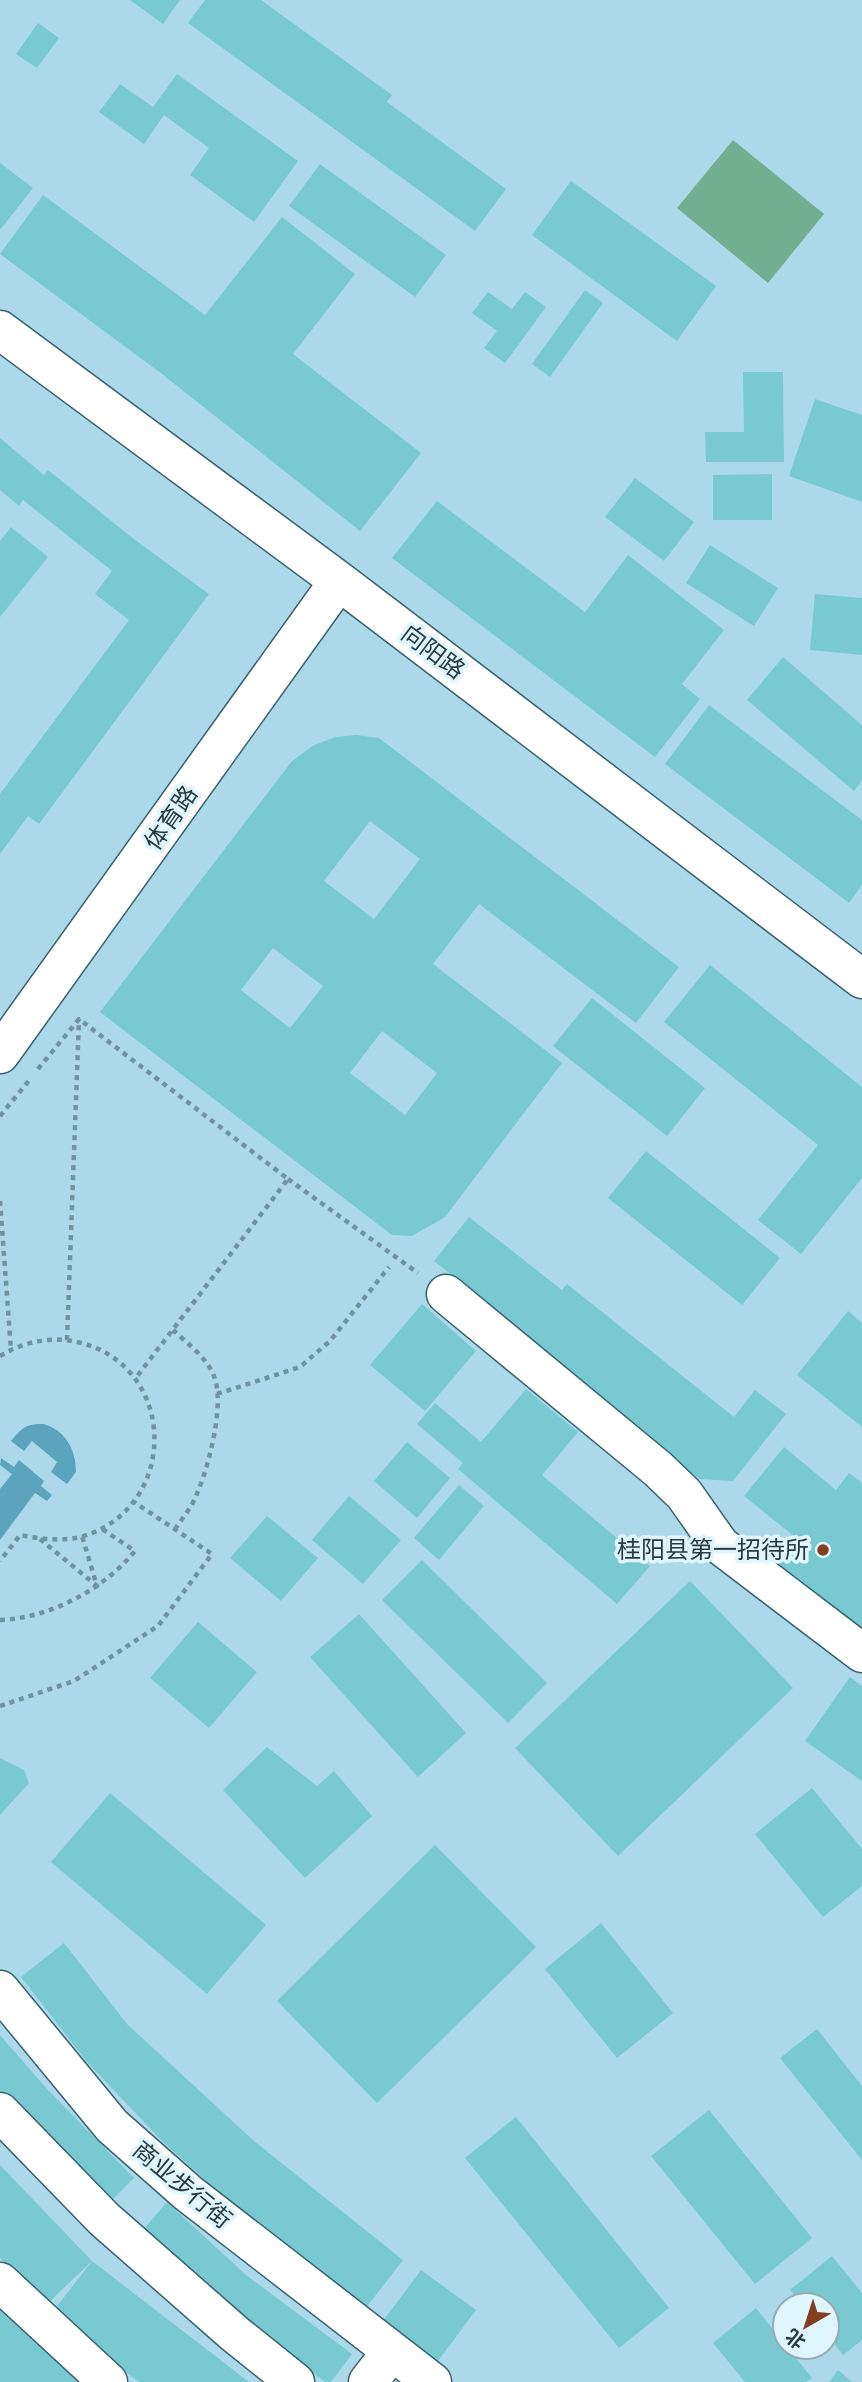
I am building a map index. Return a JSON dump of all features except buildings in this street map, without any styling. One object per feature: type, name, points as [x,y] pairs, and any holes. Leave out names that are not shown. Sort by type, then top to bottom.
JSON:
[{"type":"street","name":"向阳路","points":[[0,330],[340,581],[862,979]]},
{"type":"street","name":"体育路","points":[[0,1054],[340,581]]},
{"type":"street","points":[[446,1294],[658,1469],[684,1494],[720,1545],[862,1653]]},
{"type":"street","name":"商业步行街","points":[[0,1990],[112,2126],[188,2193],[432,2382]]},
{"type":"street","points":[[0,2112],[104,2219],[295,2382]]},
{"type":"street","points":[[0,2281],[108,2382]]},
{"type":"street","points":[[368,2382],[392,2351]]},
{"type":"path","points":[[0,1116],[79,1018]]},
{"type":"path","points":[[79,1018],[288,1179],[407,1265]]},
{"type":"path","points":[[67,1340],[79,1018]]},
{"type":"path","points":[[135,1379],[288,1179]]},
{"type":"path","points":[[0,1201],[11,1350]]},
{"type":"path","points":[[217,1394],[300,1367],[330,1341],[389,1267]]},
{"type":"path","points":[[173,1330],[198,1354],[215,1378],[219,1409],[207,1463],[192,1504],[175,1529]]},
{"type":"path","points":[[0,1356],[11,1350],[48,1340],[86,1344],[104,1352],[120,1363],[135,1379],[154,1419],[156,1441],[153,1463],[146,1483],[134,1502],[119,1517],[102,1529],[61,1540],[20,1535],[0,1561]]},
{"type":"path","points":[[0,1706],[74,1682],[158,1626],[212,1554],[134,1502]]},
{"type":"path","points":[[0,1620],[37,1616],[97,1586],[122,1567],[135,1551],[102,1529]]},
{"type":"path","points":[[82,1536],[97,1586]]},
{"type":"path","points":[[39,1539],[97,1586]]},
{"type":"green space","points":[[733,140],[824,214],[768,283],[677,208]]},
{"type":"water","points":[[44,1424],[64,1436],[72,1449],[76,1472],[67,1484],[51,1472],[57,1462],[32,1441],[24,1451],[11,1441],[25,1427]]},
{"type":"water","points":[[1,1458],[14,1467],[19,1460],[44,1481],[41,1486],[52,1495],[47,1501],[35,1493],[0,1540],[0,1489],[12,1474],[0,1465]]},
{"type":"place","name":"桂阳县第一招待所","points":[[823,1550]]}]
